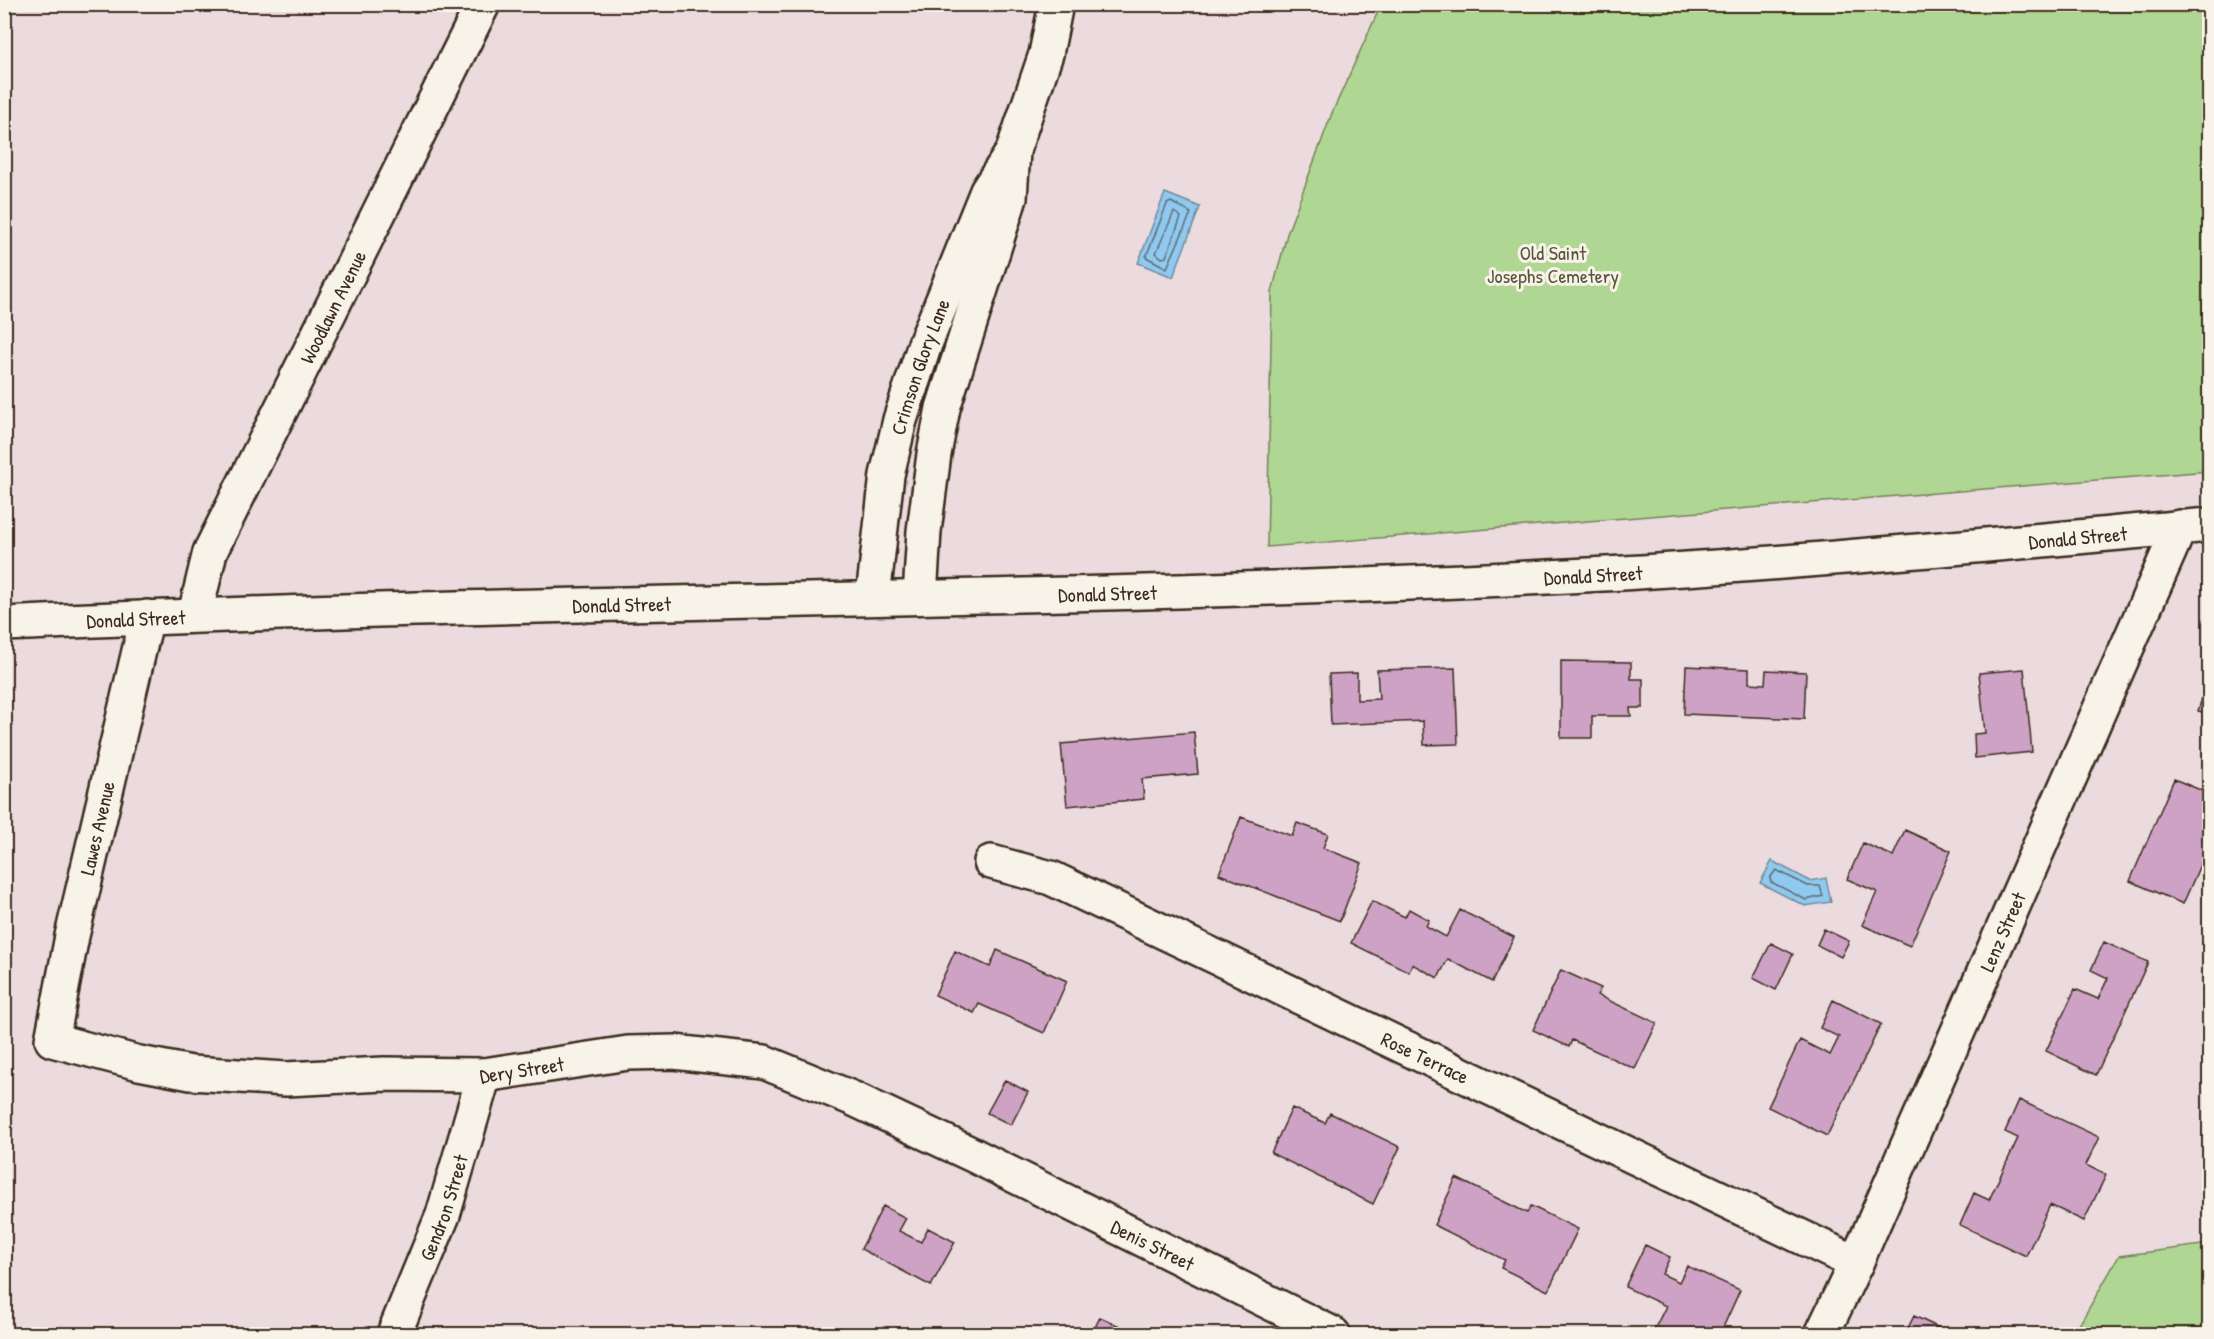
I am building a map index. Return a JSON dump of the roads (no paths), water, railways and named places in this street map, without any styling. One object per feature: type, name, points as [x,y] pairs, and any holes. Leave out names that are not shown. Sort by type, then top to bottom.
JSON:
[{"type":"street","name":"Woodlawn Avenue","points":[[195,614],[210,552],[483,4]]},
{"type":"street","name":"Crimson Glory Lane","points":[[920,597],[924,531],[941,419],[955,364],[1010,198],[1013,152],[1046,54],[1056,4]]},
{"type":"street","name":"Crimson Glory Lane","points":[[873,597],[887,475],[900,420],[925,344],[987,191],[1013,152]]},
{"type":"street","name":"Donald Street","points":[[4,624],[195,614],[920,597],[1570,576],[1950,549],[2195,526]]},
{"type":"street","name":"Lenz Street","points":[[1822,1335],[2195,526]]},
{"type":"street","name":"Lawes Avenue","points":[[52,1040],[72,936],[147,617]]},
{"type":"street","name":"Rose Terrace","points":[[991,862],[1051,878],[1856,1263]]},
{"type":"street","name":"Dery Street","points":[[52,1040],[139,1063],[191,1073],[286,1079],[384,1074],[484,1075],[628,1053],[674,1052],[764,1062],[854,1098],[973,1155]]},
{"type":"street","name":"Gendron Street","points":[[394,1335],[443,1215],[484,1075]]},
{"type":"street","name":"Denis Street","points":[[973,1155],[1333,1335]]},
{"type":"water","points":[[1165,193],[1200,207],[1173,277],[1138,263]]},
{"type":"water","points":[[1772,861],[1810,881],[1826,878],[1831,902],[1805,906],[1760,883]]},
{"type":"park label","name":"Old Saint Josephs Cemetery","points":[[1553,264]]}]
